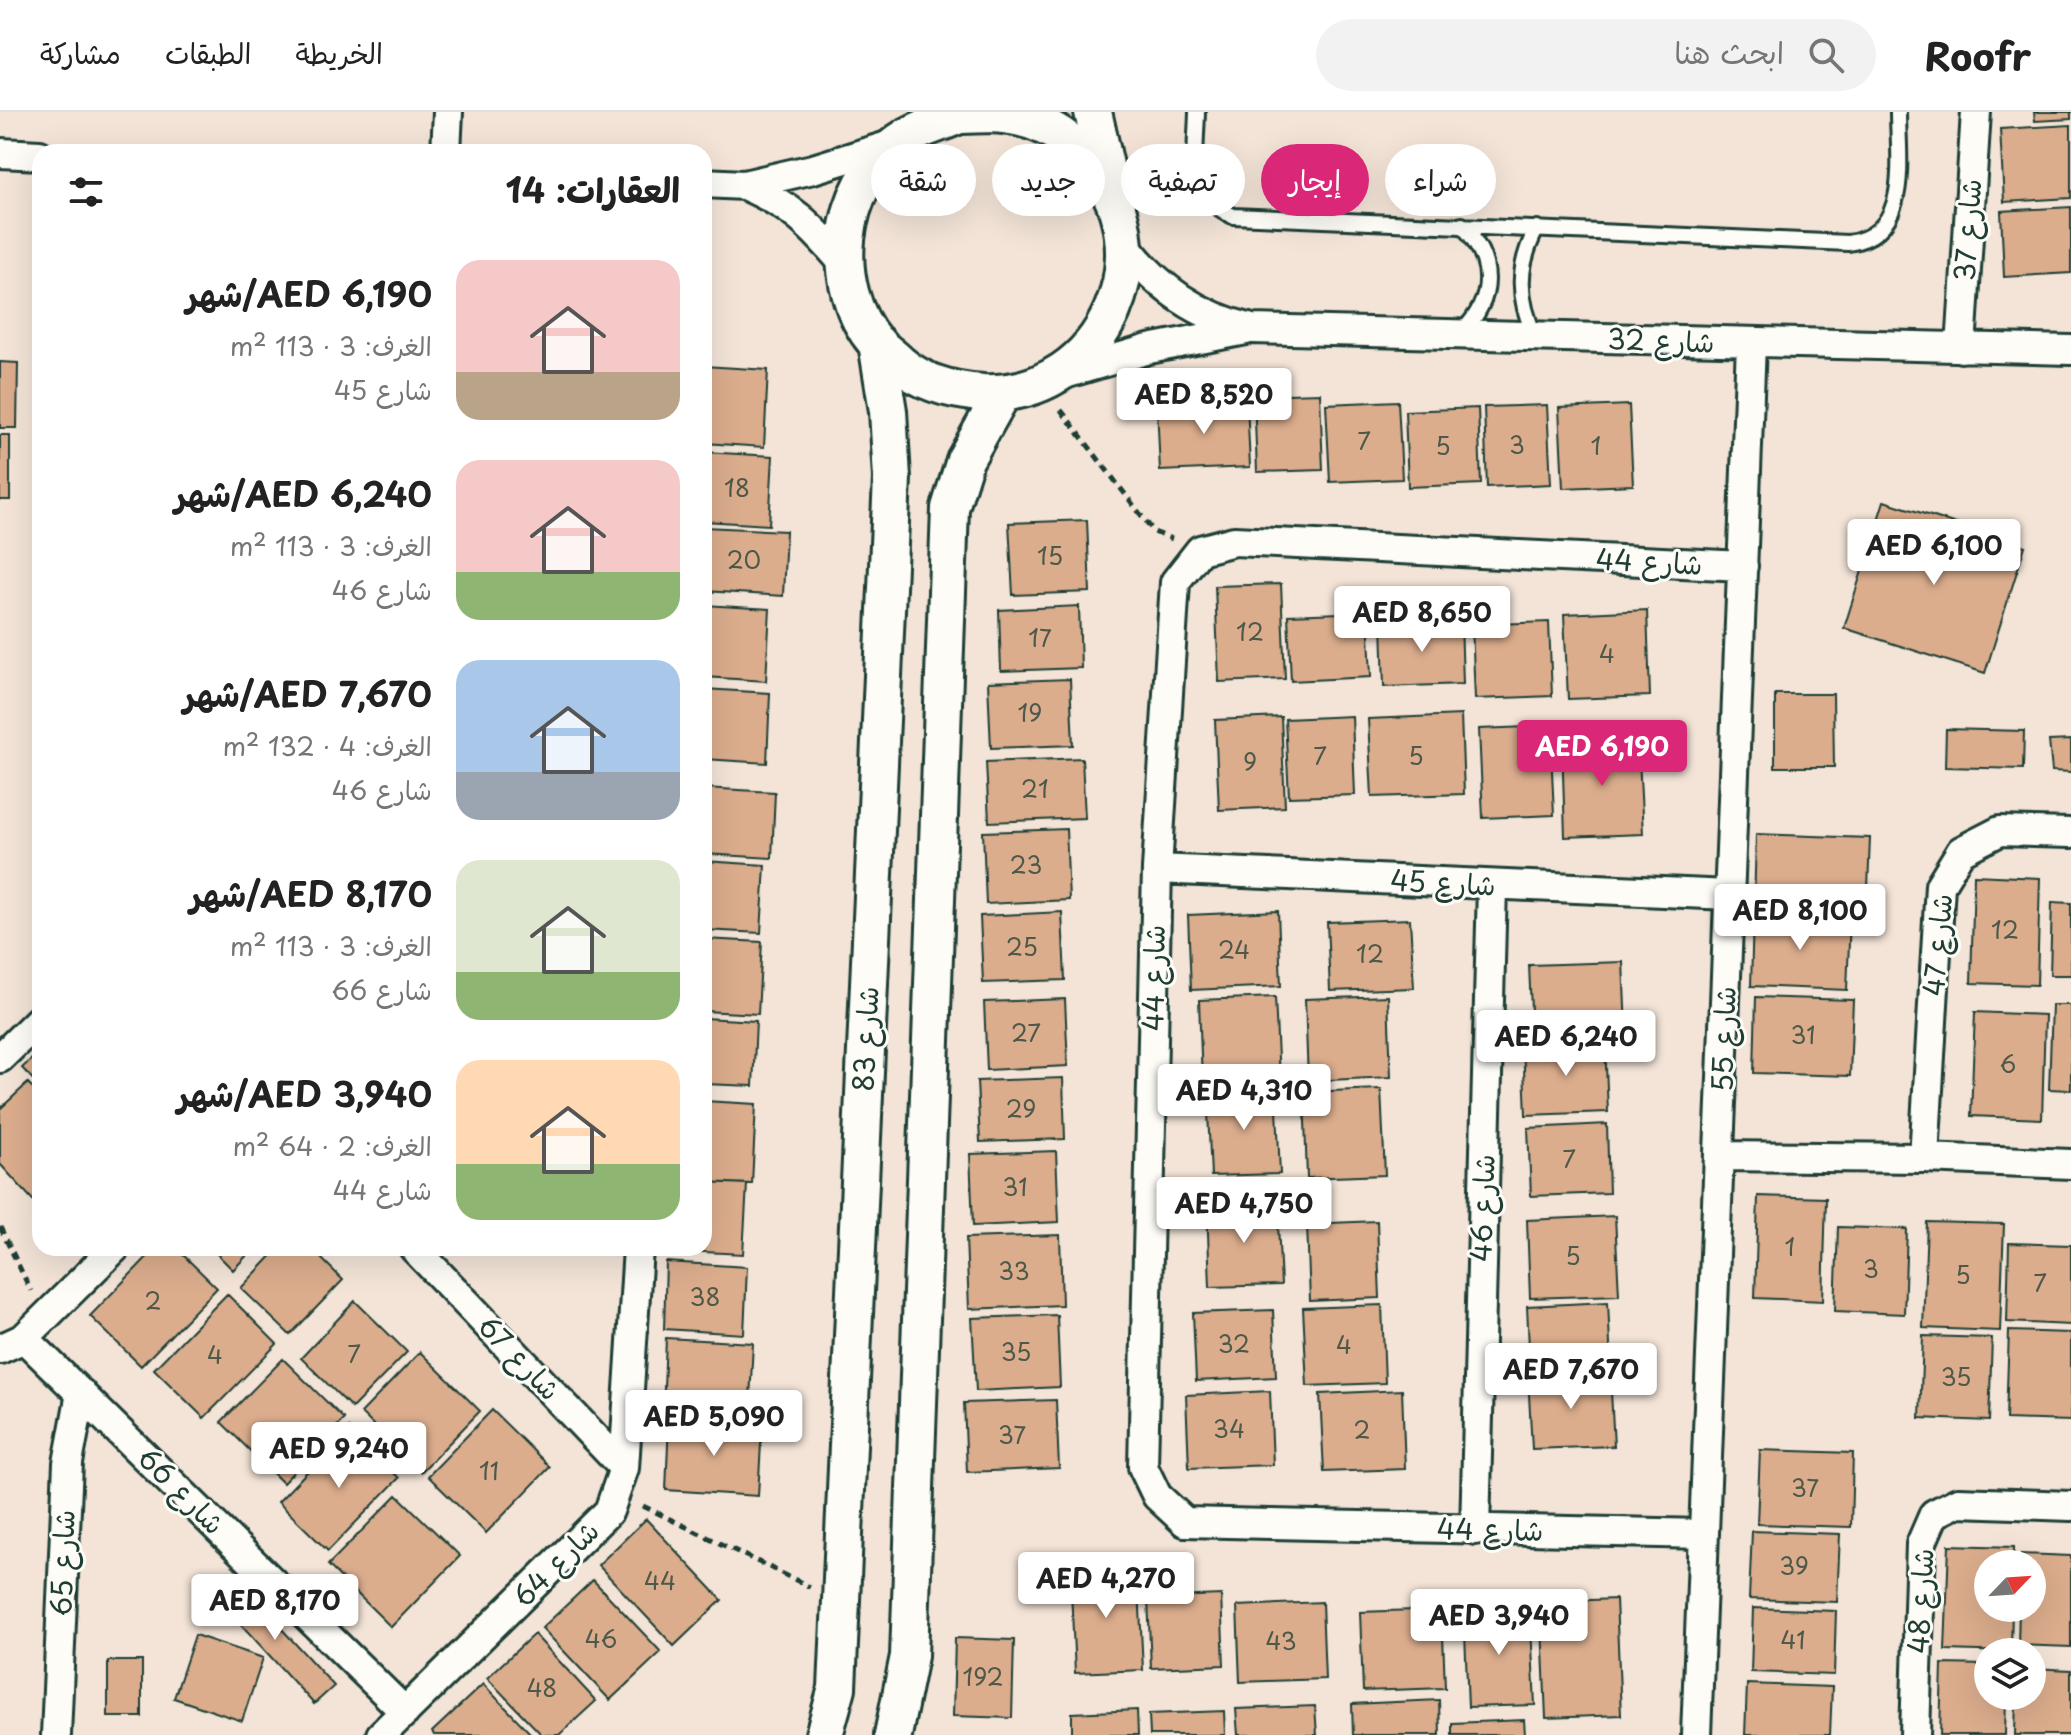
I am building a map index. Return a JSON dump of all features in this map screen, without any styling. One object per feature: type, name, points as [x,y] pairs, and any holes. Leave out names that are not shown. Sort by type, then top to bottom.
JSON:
[{"type":"street","points":[[446,144],[448,112]]},
{"type":"street","points":[[897,143],[873,168],[856,197],[846,231],[845,265],[850,293],[861,319],[877,343],[912,374],[956,391],[1002,394],[1047,380],[1079,359],[1100,336],[1115,308],[1123,277],[1125,245],[1093,112]]},
{"type":"street","name":"شارع 37","points":[[1961,348],[1976,112]]},
{"type":"street","points":[[712,183],[744,185],[813,169],[897,143],[927,125],[963,113],[992,113],[1022,118],[1051,129],[1087,158],[1113,196]]},
{"type":"street","points":[[0,153],[32,155]]},
{"type":"street","points":[[744,185],[776,199],[800,217],[845,265]]},
{"type":"street","name":"شارع 32","points":[[1125,245],[1154,279],[1189,306],[1219,320],[1252,329]]},
{"type":"street","name":"شارع 32","points":[[1047,380],[1149,349],[1252,329],[2071,350]]},
{"type":"street","name":"شارع 83","points":[[824,1735],[837,1688],[892,478],[888,411],[877,343]]},
{"type":"street","name":"شارع 55","points":[[1696,1735],[1751,344]]},
{"type":"street","points":[[893,1735],[909,1656],[950,508],[965,460],[1002,394]]},
{"type":"street","name":"شارع 44","points":[[1704,1534],[1185,1522],[1157,1496],[1143,1467],[1157,869],[1175,582],[1200,550],[1234,541],[1743,566]]},
{"type":"street","name":"شارع 47","points":[[1924,1158],[1940,885],[1961,851],[2000,831],[2071,833]]},
{"type":"street","name":"شارع 45","points":[[1157,869],[1729,895]]},
{"type":"street","name":"شارع 46","points":[[1475,1530],[1492,886]]},
{"type":"street","points":[[0,1058],[32,1027]]},
{"type":"street","points":[[1719,1156],[1924,1158],[2071,1164]]},
{"type":"street","points":[[22,1335],[106,1256]]},
{"type":"street","name":"شارع 67","points":[[421,1256],[620,1480]]},
{"type":"street","points":[[620,1480],[637,1256]]},
{"type":"street","name":"شارع 66","points":[[22,1335],[405,1712]]},
{"type":"street","name":"شارع 65","points":[[56,1735],[68,1463],[81,1393]]},
{"type":"street","name":"شارع 64","points":[[381,1735],[609,1511],[620,1480]]},
{"type":"street","name":"شارع 48","points":[[1915,1735],[1921,1544],[1934,1514],[1958,1502],[2071,1506]]},
{"type":"lane","points":[[1197,112],[1196,174],[1199,186],[1213,204],[1233,216],[1848,243],[1861,241],[1883,227],[1896,204],[1898,112]]},
{"type":"lane","points":[[1461,333],[1482,305],[1487,270],[1482,253],[1462,225]]},
{"type":"lane","points":[[1535,337],[1522,305],[1520,288],[1524,256],[1537,228]]},
{"type":"path","points":[[1047,380],[1154,532],[1200,550]]},
{"type":"path","points":[[0,1227],[22,1335]]},
{"type":"path","points":[[620,1480],[840,1601]]},
{"type":"building","points":[[2034,112],[2071,112],[2071,119],[2035,121]]},
{"type":"building","points":[[2071,125],[2071,198],[2004,202],[2000,129]]},
{"type":"building","points":[[2071,207],[2071,273],[2004,277],[2001,211]]},
{"type":"building","points":[[0,362],[18,363],[17,428],[0,428]]},
{"type":"building","points":[[712,366],[768,370],[764,447],[712,444]]},
{"type":"building","points":[[1320,393],[1323,470],[1257,472],[1254,395]]},
{"type":"building","points":[[1398,401],[1402,479],[1330,482],[1326,404]]},
{"type":"building","points":[[1247,402],[1250,467],[1160,471],[1157,406]]},
{"type":"building","points":[[1547,405],[1551,484],[1487,487],[1484,407]]},
{"type":"building","points":[[1629,405],[1633,485],[1563,488],[1559,408]]},
{"type":"building","points":[[1478,408],[1481,484],[1408,487],[1405,411]]},
{"type":"building","points":[[0,435],[10,435],[10,500],[0,500]]},
{"type":"building","points":[[712,452],[773,456],[769,525],[712,521]]},
{"type":"building","points":[[1884,501],[2025,546],[1985,673],[1844,628]]},
{"type":"building","points":[[1087,520],[1090,592],[1013,595],[1009,523]]},
{"type":"building","points":[[712,527],[786,531],[783,596],[712,592]]},
{"type":"building","points":[[1281,584],[1285,679],[1219,682],[1215,586]]},
{"type":"building","points":[[712,605],[770,609],[766,681],[712,678]]},
{"type":"building","points":[[1079,606],[1081,668],[1001,671],[999,610]]},
{"type":"building","points":[[1647,610],[1650,696],[1568,699],[1564,614]]},
{"type":"building","points":[[1368,612],[1371,677],[1291,681],[1288,615]]},
{"type":"building","points":[[1461,620],[1463,684],[1384,687],[1382,623]]},
{"type":"building","points":[[1549,622],[1552,696],[1475,699],[1472,625]]},
{"type":"building","points":[[1070,679],[1073,745],[991,748],[988,682]]},
{"type":"building","points":[[712,689],[770,693],[767,763],[712,760]]},
{"type":"building","points":[[1775,694],[1833,694],[1834,767],[1775,767]]},
{"type":"building","points":[[1461,715],[1464,794],[1372,797],[1368,719]]},
{"type":"building","points":[[1352,716],[1355,795],[1289,797],[1285,719]]},
{"type":"building","points":[[1281,717],[1285,807],[1219,810],[1215,720]]},
{"type":"building","points":[[1550,726],[1554,815],[1483,818],[1479,729]]},
{"type":"building","points":[[1946,729],[2024,731],[2023,769],[1945,767]]},
{"type":"building","points":[[1638,739],[1643,834],[1565,837],[1562,742]]},
{"type":"building","points":[[2071,740],[2071,772],[2052,771],[2049,741]]},
{"type":"building","points":[[1082,758],[1085,818],[989,822],[986,762]]},
{"type":"building","points":[[712,788],[775,792],[772,858],[712,854]]},
{"type":"building","points":[[1066,829],[1069,900],[986,904],[983,832]]},
{"type":"building","points":[[1756,834],[1870,838],[1867,913],[1754,909]]},
{"type":"building","points":[[712,862],[765,865],[761,933],[712,930]]},
{"type":"building","points":[[1974,875],[2040,878],[2037,985],[1971,983]]},
{"type":"building","points":[[2052,902],[2071,903],[2071,975],[2050,975]]},
{"type":"building","points":[[1278,911],[1281,986],[1191,990],[1188,915]]},
{"type":"building","points":[[1062,912],[1065,980],[983,983],[980,916]]},
{"type":"building","points":[[1753,915],[1850,918],[1847,990],[1751,986]]},
{"type":"building","points":[[1410,919],[1414,988],[1330,991],[1327,922]]},
{"type":"building","points":[[712,939],[762,942],[758,1014],[712,1011]]},
{"type":"building","points":[[1623,962],[1626,1029],[1532,1033],[1529,965]]},
{"type":"building","points":[[1388,996],[1391,1077],[1308,1081],[1305,999]]},
{"type":"building","points":[[1275,997],[1279,1079],[1202,1082],[1199,1000]]},
{"type":"building","points":[[1756,997],[1853,1000],[1850,1076],[1754,1073]]},
{"type":"building","points":[[1065,999],[1068,1066],[987,1070],[984,1002]]},
{"type":"building","points":[[2052,1005],[2071,1005],[2071,1090],[2049,1089]]},
{"type":"building","points":[[1975,1012],[2045,1015],[2042,1119],[1971,1116]]},
{"type":"building","points":[[712,1018],[756,1021],[753,1086],[712,1084]]},
{"type":"building","points":[[1605,1042],[1608,1112],[1526,1115],[1523,1045]]},
{"type":"building","points":[[32,1059],[32,1079],[22,1068]]},
{"type":"building","points":[[1063,1078],[1065,1139],[980,1142],[977,1081]]},
{"type":"building","points":[[28,1083],[32,1087],[32,1199],[0,1164],[0,1109]]},
{"type":"building","points":[[1276,1087],[1280,1174],[1211,1176],[1207,1090]]},
{"type":"building","points":[[1381,1089],[1385,1175],[1307,1178],[1304,1092]]},
{"type":"building","points":[[712,1101],[756,1104],[752,1184],[712,1182]]},
{"type":"building","points":[[1607,1124],[1609,1193],[1531,1196],[1528,1128]]},
{"type":"building","points":[[1056,1151],[1059,1222],[973,1226],[970,1154]]},
{"type":"building","points":[[712,1182],[747,1184],[743,1254],[712,1252]]},
{"type":"building","points":[[1758,1196],[1826,1198],[1823,1301],[1755,1298]]},
{"type":"building","points":[[1277,1203],[1281,1285],[1210,1287],[1207,1206]]},
{"type":"building","points":[[1615,1216],[1619,1295],[1530,1298],[1527,1220]]},
{"type":"building","points":[[1377,1221],[1380,1298],[1310,1301],[1307,1224]]},
{"type":"building","points":[[1927,1222],[2004,1224],[2000,1331],[1923,1328]]},
{"type":"building","points":[[1838,1227],[1907,1229],[1904,1314],[1835,1311]]},
{"type":"building","points":[[1060,1235],[1062,1305],[969,1309],[966,1238]]},
{"type":"building","points":[[2009,1243],[2071,1245],[2071,1325],[2007,1322]]},
{"type":"building","points":[[148,1256],[184,1256],[217,1288],[141,1366],[90,1316]]},
{"type":"building","points":[[219,1256],[246,1256],[233,1270]]},
{"type":"building","points":[[271,1256],[319,1256],[343,1280],[290,1335],[241,1288]]},
{"type":"building","points":[[666,1262],[747,1267],[744,1334],[664,1329]]},
{"type":"building","points":[[227,1294],[277,1344],[204,1418],[154,1369]]},
{"type":"building","points":[[355,1301],[407,1352],[352,1408],[301,1358]]},
{"type":"building","points":[[1608,1302],[1611,1366],[1530,1369],[1527,1306]]},
{"type":"building","points":[[1382,1305],[1385,1383],[1307,1386],[1303,1308]]},
{"type":"building","points":[[1273,1310],[1276,1377],[1196,1381],[1193,1313]]},
{"type":"building","points":[[1057,1315],[1060,1387],[976,1391],[972,1318]]},
{"type":"building","points":[[2009,1331],[2071,1333],[2071,1421],[2006,1419]]},
{"type":"building","points":[[1923,1336],[1992,1338],[1989,1421],[1920,1418]]},
{"type":"building","points":[[666,1338],[753,1343],[749,1418],[663,1413]]},
{"type":"building","points":[[420,1352],[480,1411],[421,1472],[361,1413]]},
{"type":"building","points":[[283,1359],[344,1419],[283,1483],[221,1422]]},
{"type":"building","points":[[1610,1373],[1614,1446],[1532,1449],[1528,1377]]},
{"type":"building","points":[[1402,1390],[1405,1469],[1324,1472],[1320,1394]]},
{"type":"building","points":[[1270,1391],[1273,1465],[1189,1468],[1186,1395]]},
{"type":"building","points":[[1056,1400],[1059,1468],[967,1472],[964,1403]]},
{"type":"building","points":[[492,1410],[550,1467],[486,1533],[428,1476]]},
{"type":"building","points":[[669,1421],[762,1426],[758,1496],[666,1490]]},
{"type":"building","points":[[349,1428],[399,1478],[328,1551],[278,1502]]},
{"type":"building","points":[[1760,1450],[1853,1453],[1851,1527],[1757,1524]]},
{"type":"building","points":[[397,1495],[460,1556],[391,1627],[328,1565]]},
{"type":"building","points":[[646,1519],[722,1600],[674,1646],[598,1565]]},
{"type":"building","points":[[1752,1531],[1840,1534],[1837,1602],[1749,1599]]},
{"type":"building","points":[[1949,1545],[2014,1547],[2014,1550],[1974,1550],[1974,1622],[2012,1622],[2011,1638],[1974,1638],[1974,1651],[1945,1650]]},
{"type":"building","points":[[2046,1555],[2071,1556],[2071,1647],[2046,1646],[2046,1638],[2018,1638],[2019,1622],[2046,1622]]},
{"type":"building","points":[[1138,1567],[1143,1670],[1075,1673],[1070,1570]]},
{"type":"building","points":[[236,1579],[334,1686],[314,1704],[216,1597]]},
{"type":"building","points":[[593,1580],[661,1652],[610,1700],[542,1628]]},
{"type":"building","points":[[1221,1595],[1224,1665],[1151,1668],[1148,1598]]},
{"type":"building","points":[[1616,1599],[1621,1715],[1546,1718],[1541,1602]]},
{"type":"building","points":[[1322,1602],[1325,1679],[1240,1682],[1237,1606]]},
{"type":"building","points":[[1530,1606],[1535,1705],[1468,1707],[1464,1609]]},
{"type":"building","points":[[1753,1608],[1836,1611],[1834,1675],[1751,1672]]},
{"type":"building","points":[[1442,1609],[1445,1688],[1363,1691],[1360,1612]]},
{"type":"building","points":[[534,1634],[596,1701],[559,1735],[542,1735],[487,1678]]},
{"type":"building","points":[[195,1635],[263,1658],[242,1721],[174,1698]]},
{"type":"building","points":[[955,1638],[1014,1640],[1012,1718],[953,1716]]},
{"type":"building","points":[[108,1661],[142,1661],[142,1717],[108,1717]]},
{"type":"building","points":[[1942,1664],[1974,1665],[1974,1710],[2006,1710],[2005,1735],[1940,1735]]},
{"type":"building","points":[[2046,1669],[2071,1670],[2071,1735],[2015,1735],[2016,1710],[2046,1710]]},
{"type":"building","points":[[483,1684],[532,1735],[434,1735],[432,1732]]},
{"type":"building","points":[[1747,1684],[1832,1687],[1830,1735],[1745,1735]]},
{"type":"building","points":[[1439,1700],[1440,1735],[1353,1735],[1352,1704]]},
{"type":"building","points":[[1315,1706],[1317,1735],[1238,1735],[1236,1709]]},
{"type":"building","points":[[1137,1710],[1138,1735],[1072,1735],[1072,1713]]},
{"type":"building","points":[[1224,1711],[1225,1735],[1150,1735],[1149,1714]]},
{"type":"building","points":[[1524,1720],[1525,1735],[1452,1735],[1452,1723]]}]
